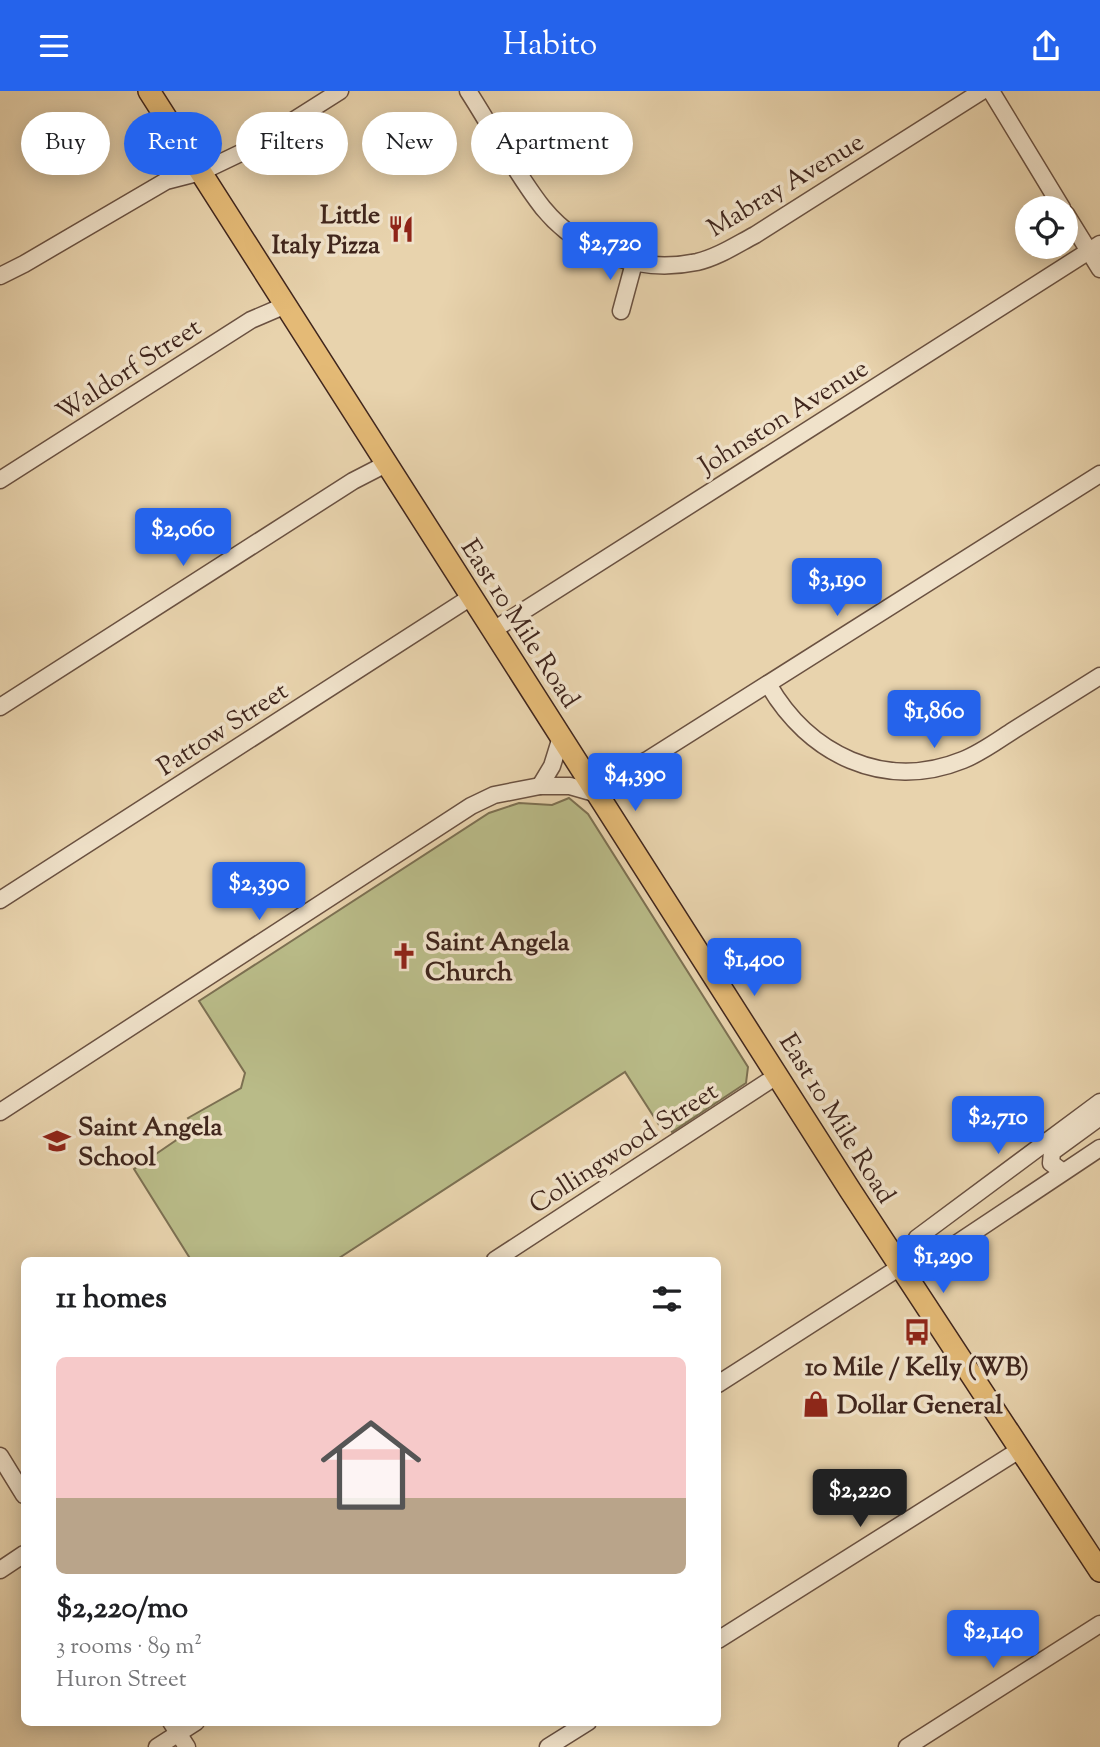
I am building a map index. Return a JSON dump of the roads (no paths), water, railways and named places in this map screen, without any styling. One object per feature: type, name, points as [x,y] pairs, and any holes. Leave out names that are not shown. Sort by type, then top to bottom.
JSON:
[{"type":"main road","name":"East 10 Mile Road","points":[[149,91],[162,112]]},
{"type":"main road","name":"East 10 Mile Road","points":[[203,175],[900,1267],[1099,1567]]},
{"type":"street","points":[[222,162],[247,150],[340,91]]},
{"type":"street","name":"Mabray Avenue","points":[[468,91],[537,200],[560,226],[580,241],[606,254],[634,263],[674,265],[721,253],[755,235],[982,91]]},
{"type":"street","points":[[991,91],[1055,196]]},
{"type":"street","points":[[0,276],[166,181],[189,175]]},
{"type":"street","points":[[1078,229],[1094,248],[1100,269]]},
{"type":"street","name":"Johnston Avenue","points":[[492,631],[1094,248]]},
{"type":"street","points":[[621,311],[634,263]]},
{"type":"street","name":"Waldorf Street","points":[[0,480],[250,320],[286,305]]},
{"type":"street","points":[[0,707],[353,481],[386,464]]},
{"type":"street","points":[[0,1112],[471,806],[494,795],[540,786],[570,786],[598,794],[625,772],[1100,474]]},
{"type":"street","name":"Pattow Street","points":[[0,900],[471,597]]},
{"type":"street","points":[[768,684],[801,729],[822,746],[860,764],[901,771],[937,768],[966,759],[1100,676]]},
{"type":"street","points":[[540,786],[552,766],[561,737]]},
{"type":"street","name":"Collingwood Street","points":[[500,1257],[778,1075]]},
{"type":"street","points":[[900,1267],[917,1238],[1100,1102]]},
{"type":"street","points":[[1063,1172],[1051,1163],[1052,1152],[1100,1117]]},
{"type":"street","points":[[721,1382],[900,1267],[934,1258],[1100,1148]]},
{"type":"street","points":[[721,1638],[1021,1449]]},
{"type":"street","points":[[0,1456],[21,1490]]},
{"type":"street","points":[[0,1570],[21,1556]]},
{"type":"street","points":[[907,1747],[1100,1624]]},
{"type":"street","points":[[548,1747],[582,1726]]},
{"type":"street","points":[[157,1747],[179,1734]]},
{"type":"place","name":"Little Italy Pizza","points":[[401,229]]},
{"type":"place","name":"Saint Angela Church","points":[[404,956]]},
{"type":"place","name":"Saint Angela School","points":[[57,1141]]},
{"type":"place","name":"10 Mile / Kelly (WB)","points":[[917,1332]]},
{"type":"place","name":"Dollar General","points":[[816,1404]]}]
